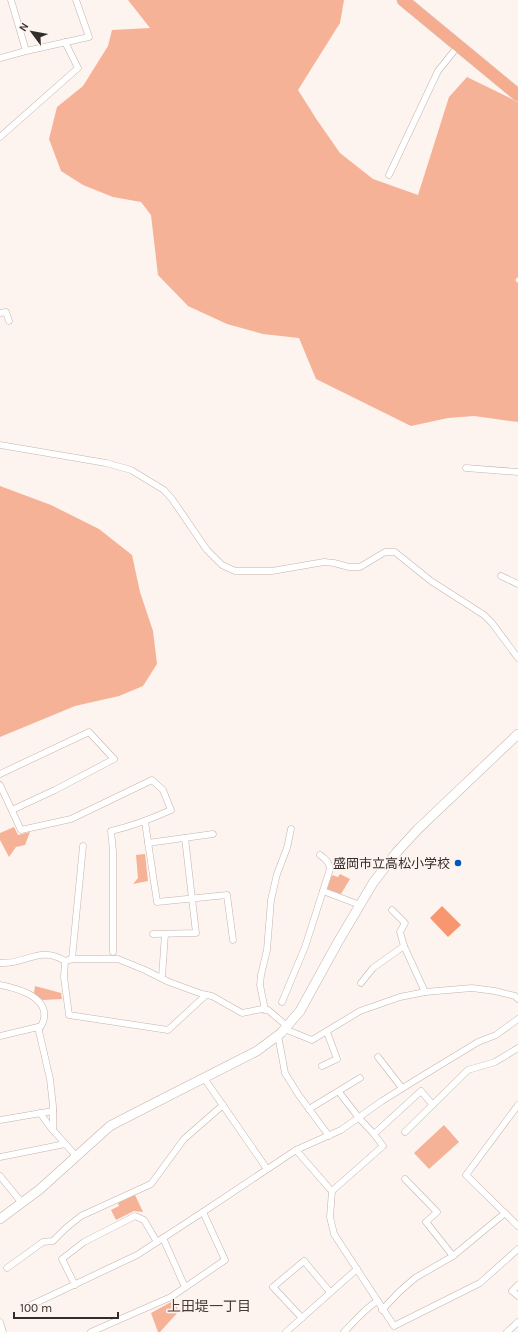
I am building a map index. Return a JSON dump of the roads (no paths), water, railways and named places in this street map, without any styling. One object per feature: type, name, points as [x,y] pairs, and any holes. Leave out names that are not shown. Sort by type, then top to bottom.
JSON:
[{"type":"highway","points":[[403,0],[518,95]]},
{"type":"highway","points":[[415,0],[518,85]]},
{"type":"street","points":[[12,0],[26,51]]},
{"type":"street","points":[[0,58],[89,37],[76,0]]},
{"type":"street","points":[[0,137],[78,68],[65,42]]},
{"type":"street","points":[[389,176],[438,71],[458,46]]},
{"type":"street","points":[[0,313],[6,312],[9,321]]},
{"type":"street","points":[[0,446],[106,463],[131,470],[164,490],[172,499],[207,550],[222,565],[235,571],[272,571],[324,562],[349,567],[360,567],[385,552],[395,552],[431,581],[484,615],[518,658]]},
{"type":"street","points":[[466,468],[518,472]]},
{"type":"street","points":[[501,576],[518,584]]},
{"type":"street","points":[[0,774],[89,732],[114,759],[55,790],[12,810]]},
{"type":"street","points":[[0,1219],[39,1190],[110,1126],[257,1051],[287,1028],[300,1011],[373,883],[396,853],[418,829],[518,734]]},
{"type":"street","points":[[0,785],[21,830],[71,818],[152,780],[163,790],[171,810],[145,822],[111,831],[113,851],[113,952]]},
{"type":"street","points":[[145,822],[157,902],[227,895],[233,940]]},
{"type":"street","points":[[265,1010],[260,985],[267,950],[270,908],[277,874],[287,848],[291,830]]},
{"type":"street","points":[[148,843],[213,834]]},
{"type":"street","points":[[153,934],[196,933],[185,838]]},
{"type":"street","points":[[72,959],[83,846]]},
{"type":"street","points":[[282,1002],[305,947],[330,869],[329,863],[320,855]]},
{"type":"street","points":[[323,891],[360,905]]},
{"type":"street","points":[[392,910],[405,923],[400,932],[404,946],[425,992]]},
{"type":"street","points":[[162,977],[165,934]]},
{"type":"street","points":[[361,983],[372,968],[404,946]]},
{"type":"street","points":[[0,963],[46,954],[61,958],[65,961],[72,959],[118,959],[162,977],[169,982],[212,996],[242,1013],[268,1010],[287,1028],[312,1040],[360,1011],[400,997],[425,992],[472,988],[495,990],[518,999]]},
{"type":"street","points":[[65,961],[64,977],[69,1015],[168,1030],[206,995]]},
{"type":"street","points":[[0,985],[24,992],[41,1004],[44,1014],[39,1029],[50,1079],[53,1130]]},
{"type":"street","points":[[25,1308],[137,1255],[296,1150],[341,1130],[402,1088],[478,1042],[496,1035],[518,1021]]},
{"type":"street","points":[[0,1036],[38,1027],[39,1029]]},
{"type":"street","points":[[322,1066],[337,1059],[327,1032]]},
{"type":"street","points":[[278,1035],[285,1073],[298,1094],[329,1136]]},
{"type":"street","points":[[405,1132],[468,1070],[495,1062],[518,1048]]},
{"type":"street","points":[[378,1056],[402,1088]]},
{"type":"street","points":[[204,1078],[267,1169]]},
{"type":"street","points":[[309,1109],[360,1078]]},
{"type":"street","points":[[414,1081],[432,1104]]},
{"type":"street","points":[[374,1134],[421,1091]]},
{"type":"street","points":[[339,1092],[383,1146],[332,1191],[330,1217],[334,1234],[378,1301],[382,1310],[394,1326],[480,1283],[518,1249]]},
{"type":"street","points":[[7,1268],[43,1242],[53,1242],[66,1228],[82,1216],[151,1184],[184,1139],[223,1105]]},
{"type":"street","points":[[518,1106],[466,1175],[518,1226]]},
{"type":"street","points":[[0,1120],[53,1111]]},
{"type":"street","points":[[40,1113],[77,1157]]},
{"type":"street","points":[[0,1157],[65,1144]]},
{"type":"street","points":[[296,1150],[332,1191]]},
{"type":"street","points":[[0,1176],[22,1203]]},
{"type":"street","points":[[405,1179],[437,1212],[426,1222],[453,1256]]},
{"type":"street","points":[[91,1332],[171,1297],[225,1260],[203,1212]]},
{"type":"street","points":[[382,1310],[415,1278],[453,1256],[505,1213]]},
{"type":"street","points":[[75,1285],[62,1259],[84,1242],[135,1216],[144,1220],[157,1242]]},
{"type":"street","points":[[163,1238],[185,1287]]},
{"type":"street","points":[[302,1318],[273,1287],[304,1261],[330,1292]]},
{"type":"street","points":[[286,1332],[357,1269]]},
{"type":"street","points":[[518,1285],[512,1291],[518,1296]]},
{"type":"street","points":[[345,1332],[367,1308],[378,1301]]},
{"type":"street","points":[[0,1322],[3,1332]]},
{"type":"street","points":[[507,1332],[517,1325]]},
{"type":"place","name":"盛岡市立高松小学校","points":[[458,863]]},
{"type":"district","name":"上田堤一丁目","points":[[209,1306]]}]
